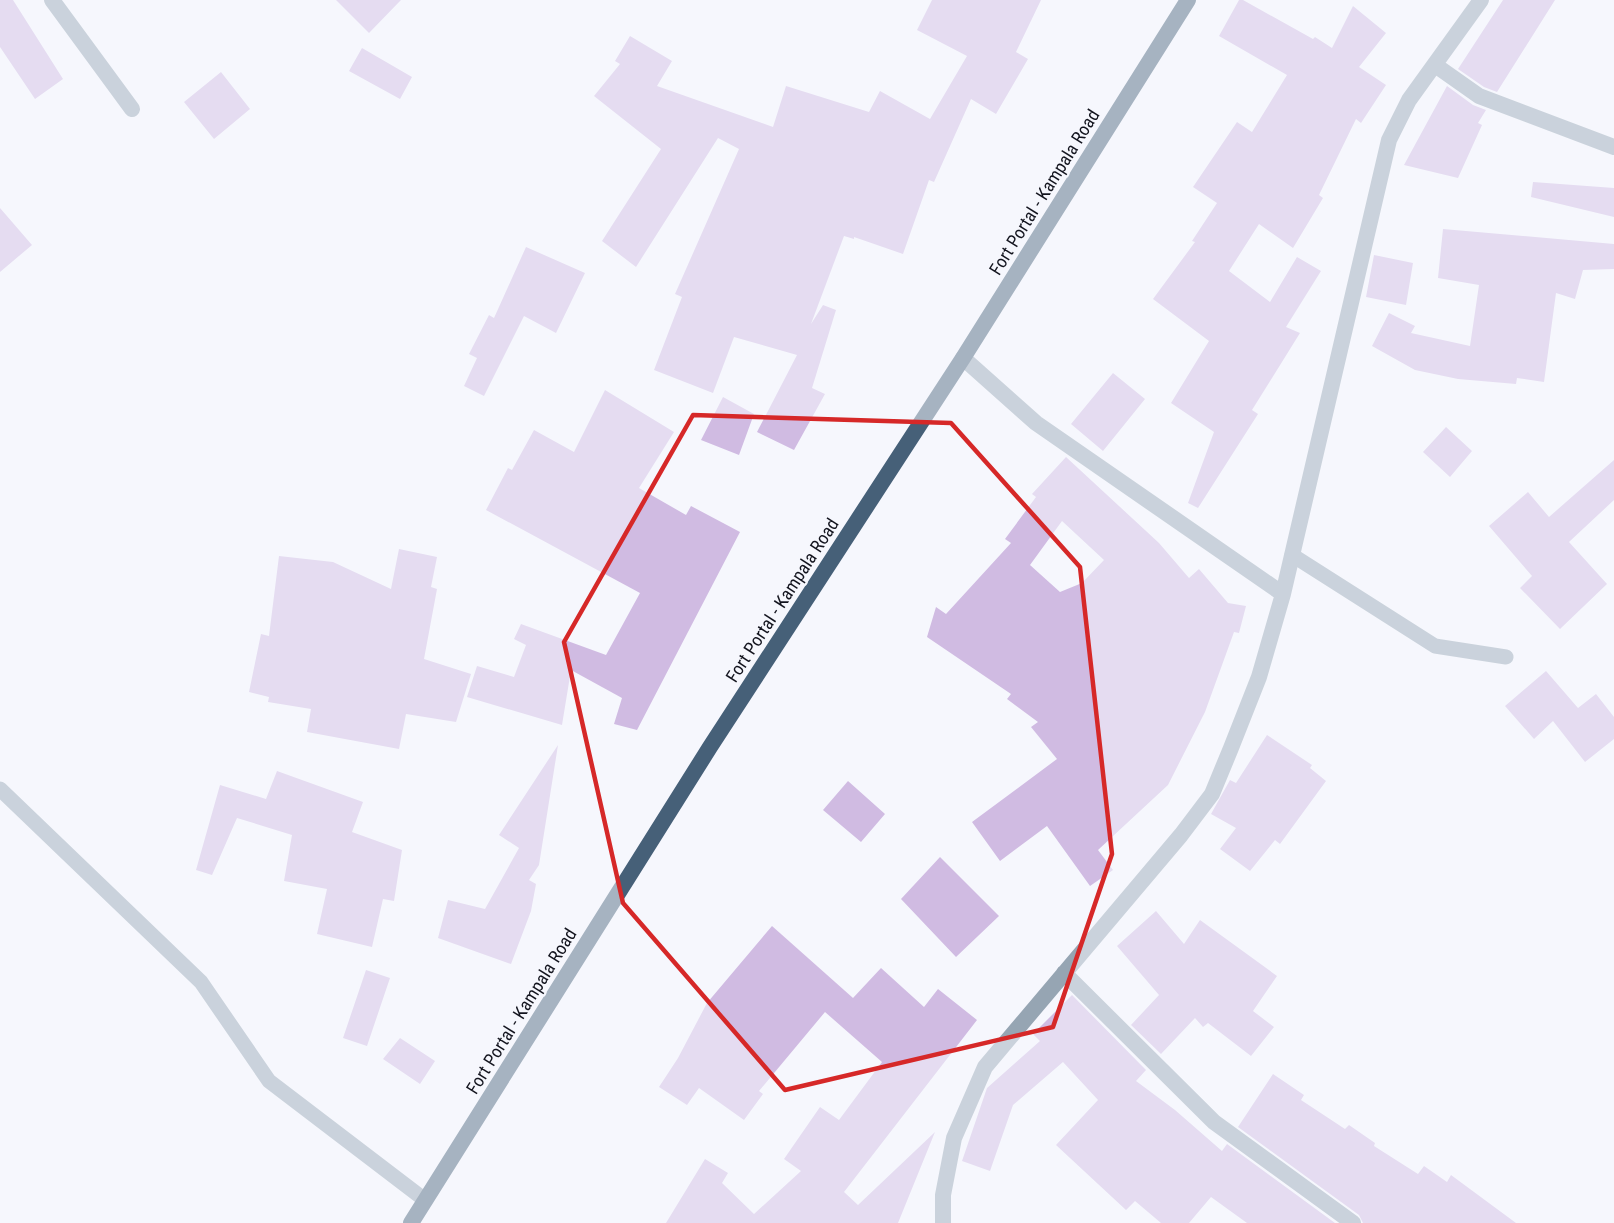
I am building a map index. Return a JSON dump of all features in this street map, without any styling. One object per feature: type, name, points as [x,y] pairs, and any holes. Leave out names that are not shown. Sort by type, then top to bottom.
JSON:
[{"type":"main road","name":"Fort Portal - Kampala Road","points":[[411,1223],[710,747],[963,358],[1188,0]]},
{"type":"street","points":[[51,0],[132,109]]},
{"type":"street","points":[[943,1223],[943,1195],[954,1138],[985,1067],[1181,835],[1212,794],[1259,677],[1283,594],[1389,141],[1409,100],[1481,0]]},
{"type":"street","points":[[1435,65],[1479,96],[1614,147]]},
{"type":"street","points":[[963,358],[1036,423],[1283,594]]},
{"type":"street","points":[[1064,974],[1214,1122],[1353,1223]]},
{"type":"lane","points":[[1292,555],[1435,646],[1506,657]]},
{"type":"lane","points":[[0,789],[201,982],[269,1080],[425,1200]]},
{"type":"highlighted area","points":[[693,415],[951,423],[1080,567],[1112,854],[1053,1027],[785,1090],[623,903],[564,642]]},
{"type":"building","points":[[0,0],[13,0],[63,79],[35,99],[0,47]]},
{"type":"building","points":[[336,0],[401,0],[369,33]]},
{"type":"building","points":[[932,0],[1041,0],[1016,52],[1028,59],[996,114],[971,99],[934,182],[929,180],[903,254],[854,237],[854,239],[844,236],[811,324],[823,305],[836,310],[812,388],[825,394],[794,450],[757,432],[797,355],[734,337],[713,393],[654,370],[682,297],[675,294],[739,149],[718,138],[636,267],[602,241],[661,149],[594,96],[620,64],[615,61],[630,36],[672,61],[657,86],[773,127],[786,86],[869,112],[880,91],[930,119],[967,56],[917,30]]},
{"type":"building","points":[[1239,0],[1243,0],[1313,39],[1315,37],[1332,48],[1353,6],[1386,33],[1359,67],[1386,85],[1361,123],[1356,119],[1319,195],[1323,198],[1293,248],[1259,224],[1229,271],[1270,302],[1297,257],[1321,271],[1286,327],[1300,333],[1252,410],[1258,414],[1198,508],[1188,503],[1214,432],[1171,403],[1209,341],[1153,299],[1195,242],[1192,241],[1217,203],[1193,187],[1237,122],[1252,132],[1287,75],[1219,36]]},
{"type":"building","points":[[1503,0],[1555,0],[1497,92],[1484,87],[1458,69]]},
{"type":"building","points":[[362,48],[412,77],[400,99],[349,71]]},
{"type":"building","points":[[221,72],[250,109],[214,139],[184,102]]},
{"type":"building","points":[[1447,86],[1473,105],[1486,110],[1478,123],[1482,125],[1458,178],[1404,165]]},
{"type":"building","points":[[1533,182],[1614,188],[1614,217],[1531,197]]},
{"type":"building","points":[[0,208],[32,245],[0,272]]},
{"type":"building","points":[[1443,229],[1614,244],[1614,269],[1583,270],[1575,299],[1556,293],[1544,382],[1517,378],[1516,384],[1458,379],[1415,370],[1372,346],[1389,313],[1415,326],[1411,333],[1470,346],[1479,285],[1438,278]]},
{"type":"building","points":[[526,247],[585,273],[556,333],[524,316],[484,396],[464,386],[477,358],[469,354],[489,315],[494,318]]},
{"type":"building","points":[[1374,255],[1413,263],[1406,305],[1366,297]]},
{"type":"building","points":[[1113,373],[1145,399],[1103,451],[1071,424]]},
{"type":"building","points":[[605,390],[674,432],[639,488],[686,515],[691,506],[740,532],[637,730],[614,724],[622,698],[571,670],[562,725],[467,697],[477,666],[514,677],[526,645],[514,639],[521,624],[606,655],[640,593],[486,510],[508,468],[512,470],[534,430],[574,452]]},
{"type":"building","points":[[723,397],[754,414],[739,455],[701,440]]},
{"type":"building","points":[[1446,427],[1472,451],[1450,477],[1423,452]]},
{"type":"building","points":[[1066,457],[1159,543],[1189,578],[1199,569],[1228,603],[1246,606],[1239,633],[1234,632],[1205,712],[1168,785],[1098,850],[1113,870],[1090,886],[1047,826],[1000,861],[972,822],[1057,759],[1031,727],[1038,722],[1007,699],[1011,694],[927,637],[936,607],[946,614],[1011,543],[1005,539],[1036,497],[1032,494]],"holes":[[[1062,521],[1104,560],[1082,583],[1060,592],[1030,565]]]},
{"type":"building","points":[[1614,460],[1614,500],[1569,542],[1607,584],[1560,629],[1520,588],[1532,576],[1489,526],[1528,492],[1549,517]]},
{"type":"building","points":[[399,549],[437,557],[431,587],[437,589],[424,659],[471,674],[456,722],[406,714],[399,749],[307,732],[311,709],[268,702],[269,697],[249,692],[261,634],[269,636],[279,556],[333,562],[391,589]]},
{"type":"building","points":[[1546,671],[1578,708],[1596,694],[1614,717],[1614,739],[1585,762],[1553,721],[1534,739],[1505,706]]},
{"type":"building","points":[[1267,735],[1312,765],[1310,768],[1326,781],[1280,844],[1275,840],[1250,871],[1220,849],[1236,828],[1211,814],[1230,780],[1236,783]]},
{"type":"building","points":[[558,745],[539,865],[529,880],[536,884],[531,911],[511,964],[438,938],[448,900],[485,909],[519,848],[499,835]]},
{"type":"building","points":[[277,771],[363,802],[352,832],[402,850],[394,901],[383,899],[372,947],[317,934],[327,889],[284,881],[292,835],[237,818],[212,875],[196,870],[220,785],[266,799]]},
{"type":"building","points":[[848,781],[885,814],[861,842],[823,810]]},
{"type":"building","points":[[940,857],[999,916],[956,957],[901,899]]},
{"type":"building","points":[[1156,911],[1184,944],[1200,920],[1277,976],[1253,1011],[1274,1027],[1251,1056],[1208,1023],[1203,1027],[1195,1018],[1161,1054],[1131,1025],[1159,995],[1117,946]]},
{"type":"building","points":[[772,926],[853,998],[881,968],[924,1007],[938,989],[977,1020],[844,1192],[858,1205],[935,1132],[898,1223],[666,1223],[705,1159],[728,1173],[722,1183],[754,1214],[801,1171],[784,1159],[820,1107],[839,1120],[882,1062],[825,1012],[759,1091],[763,1094],[744,1120],[699,1088],[687,1105],[659,1087],[678,1058],[707,1003]]},
{"type":"building","points":[[366,970],[390,978],[367,1046],[343,1038]]},
{"type":"building","points":[[1072,995],[1146,1070],[1136,1081],[1175,1110],[1222,1151],[1227,1144],[1335,1223],[1247,1223],[1211,1197],[1189,1223],[1161,1223],[1135,1201],[1126,1210],[1056,1145],[1098,1100],[1063,1062],[1013,1105],[990,1171],[962,1161],[987,1088],[1040,1041],[1033,1034]]},
{"type":"building","points":[[400,1038],[435,1061],[420,1084],[383,1059]]},
{"type":"building","points":[[1273,1074],[1304,1095],[1301,1100],[1345,1129],[1349,1125],[1375,1143],[1374,1146],[1418,1174],[1424,1166],[1447,1182],[1451,1175],[1516,1223],[1363,1223],[1359,1215],[1238,1127]]}]
